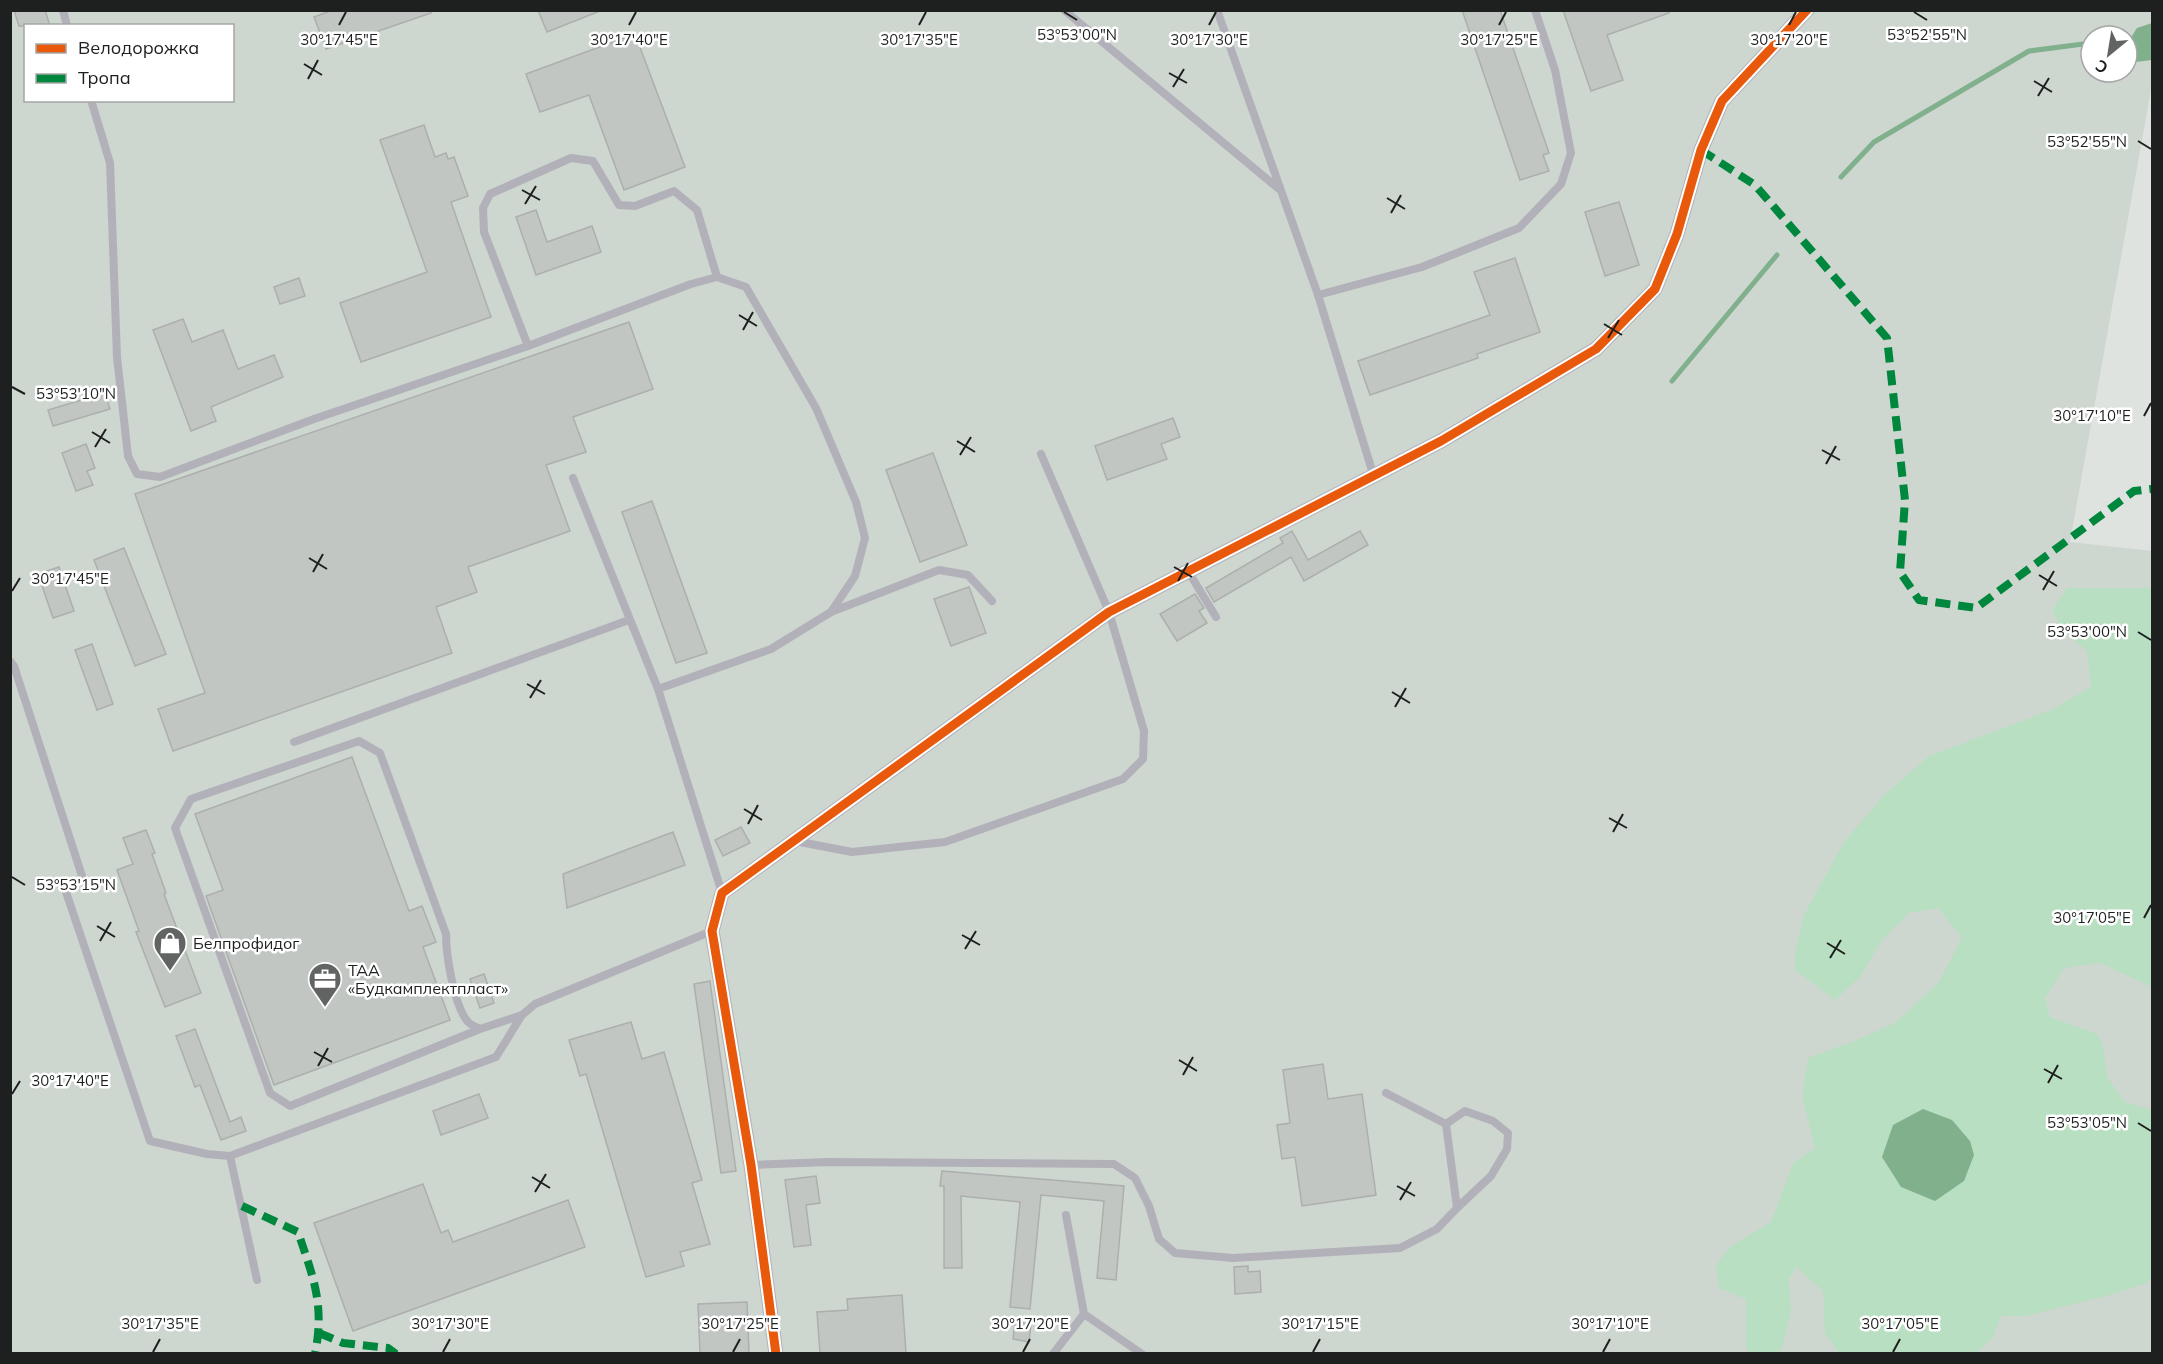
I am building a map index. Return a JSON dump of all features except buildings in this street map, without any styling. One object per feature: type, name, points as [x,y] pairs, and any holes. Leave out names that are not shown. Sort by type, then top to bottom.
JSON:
[{"type":"street","points":[[776,1353],[751,1165],[712,931],[722,893],[1109,612],[1374,477],[1596,349],[1655,290],[1677,234],[1701,150],[1722,101],[1807,10]]},
{"type":"lane","points":[[1064,10],[1280,189]]},
{"type":"lane","points":[[1217,10],[1318,295],[1374,477]]},
{"type":"lane","points":[[1318,295],[1422,267],[1519,228],[1561,184],[1571,153],[1555,70],[1535,10]]},
{"type":"lane","points":[[92,102],[110,163],[117,357],[128,456],[137,474],[160,477],[314,418],[528,346],[691,284],[717,277],[746,287],[816,408],[856,502],[865,538],[855,576],[831,612]]},
{"type":"lane","points":[[528,346],[484,232],[483,208],[490,194],[571,158],[593,161],[619,205],[635,206],[674,191],[697,210],[717,277]]},
{"type":"lane","points":[[794,841],[852,852],[945,842],[1123,779],[1143,759],[1144,731],[1109,612],[1041,454]]},
{"type":"lane","points":[[573,478],[658,689],[722,893]]},
{"type":"lane","points":[[658,689],[771,650],[831,612],[939,570],[968,575],[992,601]]},
{"type":"lane","points":[[1188,571],[1216,616]]},
{"type":"lane","points":[[294,742],[629,620]]},
{"type":"lane","points":[[10,661],[83,879],[64,886],[150,1141],[207,1154],[230,1156],[496,1057],[522,1015],[535,1004],[712,931]]},
{"type":"lane","points":[[480,1029],[469,1023],[460,1011],[446,953],[446,934],[380,753],[359,741],[191,799],[175,828],[270,1094],[290,1106],[480,1029],[522,1015]]},
{"type":"lane","points":[[1386,1093],[1446,1124]]},
{"type":"lane","points":[[751,1165],[827,1162],[1114,1164],[1135,1178],[1149,1206],[1159,1239],[1175,1253],[1233,1258],[1400,1248],[1437,1229],[1491,1176],[1507,1149],[1508,1133],[1493,1121],[1465,1111],[1446,1124]]},
{"type":"lane","points":[[1446,1124],[1457,1208]]},
{"type":"lane","points":[[230,1156],[257,1280]]},
{"type":"lane","points":[[1066,1215],[1084,1314],[1142,1353]]},
{"type":"lane","points":[[1053,1353],[1084,1314]]},
{"type":"shaded area","points":[[10,11],[2152,11],[2152,84],[2070,542],[2152,551],[2152,1353],[11,1353]]},
{"type":"shaded area","points":[[2152,23],[2152,60],[2139,62],[2139,27]]},
{"type":"shaded area","points":[[2067,588],[2152,588],[2152,987],[2100,963],[2064,968],[2045,998],[2050,1017],[2097,1034],[2103,1046],[2107,1077],[2125,1102],[2152,1110],[2152,1276],[2147,1283],[2110,1295],[2026,1316],[2001,1316],[1992,1339],[1976,1353],[1840,1354],[1825,1333],[1823,1291],[1796,1267],[1789,1279],[1791,1311],[1782,1349],[1776,1353],[1751,1354],[1746,1348],[1746,1299],[1719,1288],[1716,1265],[1731,1246],[1771,1222],[1793,1163],[1815,1148],[1802,1097],[1808,1058],[1895,1023],[1938,983],[1962,938],[1938,908],[1908,913],[1881,942],[1860,977],[1835,1000],[1795,970],[1795,952],[1804,915],[1844,842],[1883,796],[1929,756],[2051,710],[2091,687],[2087,651],[2062,629],[2052,610]]},
{"type":"shaded area","points":[[1923,1109],[1952,1120],[1970,1141],[1974,1155],[1964,1181],[1935,1201],[1901,1187],[1882,1157],[1893,1125]]},
{"type":"waterway","points":[[1841,177],[1874,142],[2029,51],[2079,45]]},
{"type":"waterway","points":[[1672,381],[1777,255]]},
{"type":"marked path","points":[[1701,150],[1755,185],[1887,338],[1905,500],[1900,572],[1919,600],[1976,608],[2134,491],[2152,489]]},
{"type":"marked path","points":[[242,1206],[298,1232],[313,1277],[318,1305],[319,1320],[315,1354]]},
{"type":"marked path","points":[[319,1333],[343,1343],[388,1348],[396,1354]]},
{"type":"cycle path","points":[[776,1354],[751,1165],[712,931],[722,893],[1109,612],[1441,441],[1596,349],[1655,289],[1677,234],[1701,150],[1722,101],[1807,10]]},
{"type":"place","name":"Белпрофидог","points":[[170,972]]},
{"type":"place","name":"ТАА «Будкамплектпласт»","points":[[325,1008]]}]
